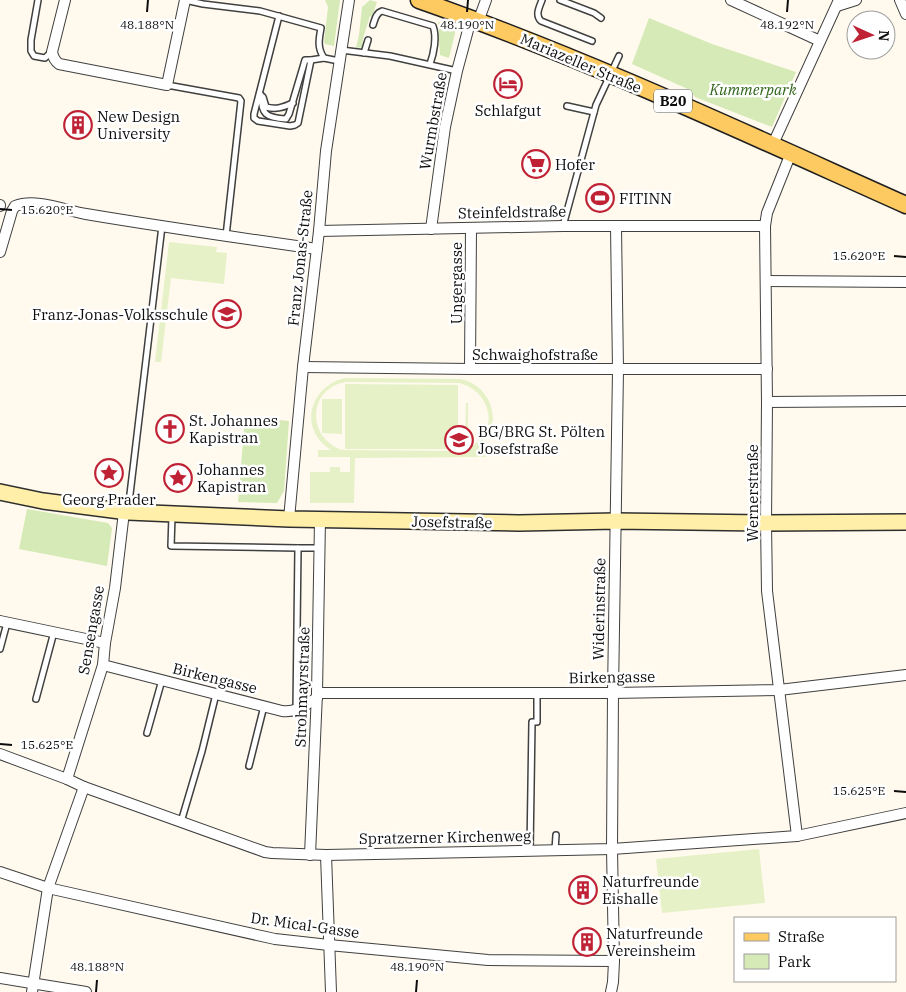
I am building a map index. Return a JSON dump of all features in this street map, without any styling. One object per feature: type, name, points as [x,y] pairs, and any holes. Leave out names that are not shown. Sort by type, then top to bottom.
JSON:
[{"type":"main road","name":"Mariazeller Straße","points":[[419,0],[534,42],[773,144],[906,205]]},
{"type":"street","points":[[65,0],[52,52],[54,59],[59,64],[167,85],[185,0]]},
{"type":"street","name":"Franz Jonas-Straße","points":[[289,519],[326,152],[349,0]]},
{"type":"street","name":"Wurmbstraße","points":[[432,229],[445,127],[457,71],[475,20],[486,0]]},
{"type":"street","points":[[730,0],[820,40]]},
{"type":"street","points":[[773,144],[838,3],[856,0]]},
{"type":"street","points":[[900,0],[906,14]]},
{"type":"street","name":"Wernerstraße","points":[[791,153],[767,213],[765,226],[766,523],[767,590],[797,836]]},
{"type":"street","points":[[0,252],[12,211],[15,206],[29,203],[84,214],[317,249]]},
{"type":"street","name":"Steinfeldstraße","points":[[319,231],[563,226],[765,226]]},
{"type":"street","name":"Widerinstraße","points":[[611,992],[614,961],[612,849],[613,693],[618,370],[616,226]]},
{"type":"street","name":"Ungergasse","points":[[470,369],[471,228]]},
{"type":"street","points":[[766,281],[906,282]]},
{"type":"street","name":"Schwaighofstraße","points":[[303,367],[618,370],[766,369]]},
{"type":"street","points":[[767,402],[906,401]]},
{"type":"street","name":"Josefstraße","points":[[0,492],[43,501],[126,512],[289,519],[512,523],[616,521],[906,522]]},
{"type":"street","name":"Sensengasse","points":[[67,779],[103,665],[126,512]]},
{"type":"street","name":"Strohmayrstraße","points":[[310,855],[317,695],[320,520]]},
{"type":"street","points":[[3,622],[106,643]]},
{"type":"street","name":"Birkengasse","points":[[103,665],[288,711],[296,710],[317,695],[780,690],[906,675]]},
{"type":"street","name":"Spratzerner Kirchenweg","points":[[0,754],[84,787],[268,852],[310,855],[612,849],[797,836],[906,813]]},
{"type":"street","points":[[32,989],[48,888],[84,787]]},
{"type":"street","points":[[326,855],[331,992]]},
{"type":"street","name":"Dr. Mical-Gasse","points":[[0,872],[48,888],[275,939],[488,960],[614,961]]},
{"type":"street","points":[[0,978],[32,989],[86,992]]},
{"type":"lane","points":[[38,0],[30,52],[34,56],[45,58],[52,52]]},
{"type":"lane","points":[[185,0],[260,11],[321,28],[320,52],[324,58]]},
{"type":"lane","points":[[542,0],[537,14],[541,21],[592,41]]},
{"type":"lane","points":[[560,0],[594,13],[601,18]]},
{"type":"lane","points":[[373,25],[376,15],[382,10],[433,26],[434,48],[430,64]]},
{"type":"lane","points":[[279,16],[254,118],[258,121],[290,126],[298,123],[311,60]]},
{"type":"lane","points":[[364,52],[368,40]]},
{"type":"lane","points":[[261,87],[261,106],[263,112],[267,115],[286,118],[293,102],[305,60],[364,52],[457,71]]},
{"type":"lane","points":[[563,226],[594,112],[619,56]]},
{"type":"lane","points":[[167,85],[239,98],[241,101],[226,236]]},
{"type":"lane","points":[[261,87],[266,107],[284,107],[293,102]]},
{"type":"lane","points":[[568,106],[594,112]]},
{"type":"lane","points":[[126,512],[162,226]]},
{"type":"lane","points":[[172,514],[171,546],[320,548]]},
{"type":"lane","points":[[296,710],[298,548]]},
{"type":"lane","points":[[0,649],[3,622]]},
{"type":"lane","points":[[36,699],[54,632]]},
{"type":"lane","points":[[147,732],[162,680]]},
{"type":"lane","points":[[530,850],[532,722],[537,722],[537,693]]},
{"type":"lane","points":[[181,822],[202,751],[216,694]]},
{"type":"lane","points":[[249,766],[264,706]]},
{"type":"lane","points":[[555,850],[556,835]]},
{"type":"green space","points":[[325,0],[340,0],[334,46],[324,42],[328,7]]},
{"type":"green space","points":[[370,0],[377,2],[372,17],[370,16],[362,47],[356,48],[362,7]]},
{"type":"green space","name":"Kummerpark","points":[[649,18],[712,44],[796,72],[772,127],[695,97],[690,90],[632,64]]},
{"type":"green space","points":[[438,22],[455,27],[449,58],[440,55]]},
{"type":"green space","points":[[169,242],[217,247],[216,252],[227,253],[224,284],[171,278],[161,362],[155,362]]},
{"type":"green space","points":[[346,378],[460,379],[473,384],[484,393],[491,405],[493,419],[486,437],[486,457],[355,458],[354,503],[310,503],[310,472],[330,472],[330,467],[340,467],[340,472],[350,472],[350,457],[318,457],[318,450],[331,450],[318,438],[312,424],[311,415],[317,398],[329,385]],"holes":[[[346,382],[459,383],[479,395],[485,403],[488,413],[485,433],[478,442],[468,448],[468,403],[466,403],[465,451],[342,450],[330,444],[322,435],[317,424],[316,413],[324,393],[333,386]]]},
{"type":"green space","points":[[345,384],[458,385],[458,449],[345,449]]},
{"type":"green space","points":[[322,399],[342,399],[342,434],[322,433]]},
{"type":"green space","points":[[245,417],[289,421],[284,491],[277,503],[238,502]]},
{"type":"green space","points":[[27,509],[108,523],[112,528],[107,566],[19,549]]},
{"type":"green space","points":[[759,849],[765,903],[662,913],[656,859]]},
{"type":"place","name":"Schlafgut","points":[[508,84]]},
{"type":"place","name":"New Design University","points":[[78,125]]},
{"type":"place","name":"Hofer","points":[[536,164]]},
{"type":"place","name":"FITINN","points":[[600,198]]},
{"type":"place","name":"Franz-Jonas-Volksschule","points":[[227,314]]},
{"type":"place","name":"St. Johannes Kapistran","points":[[170,429]]},
{"type":"place","name":"BG/BRG St. Pölten Josefstraße","points":[[459,440]]},
{"type":"place","name":"Georg Prader","points":[[109,473]]},
{"type":"place","name":"Johannes Kapistran","points":[[178,478]]},
{"type":"place","name":"Naturfreunde Eishalle","points":[[583,890]]},
{"type":"place","name":"Naturfreunde Vereinsheim","points":[[587,942]]}]
